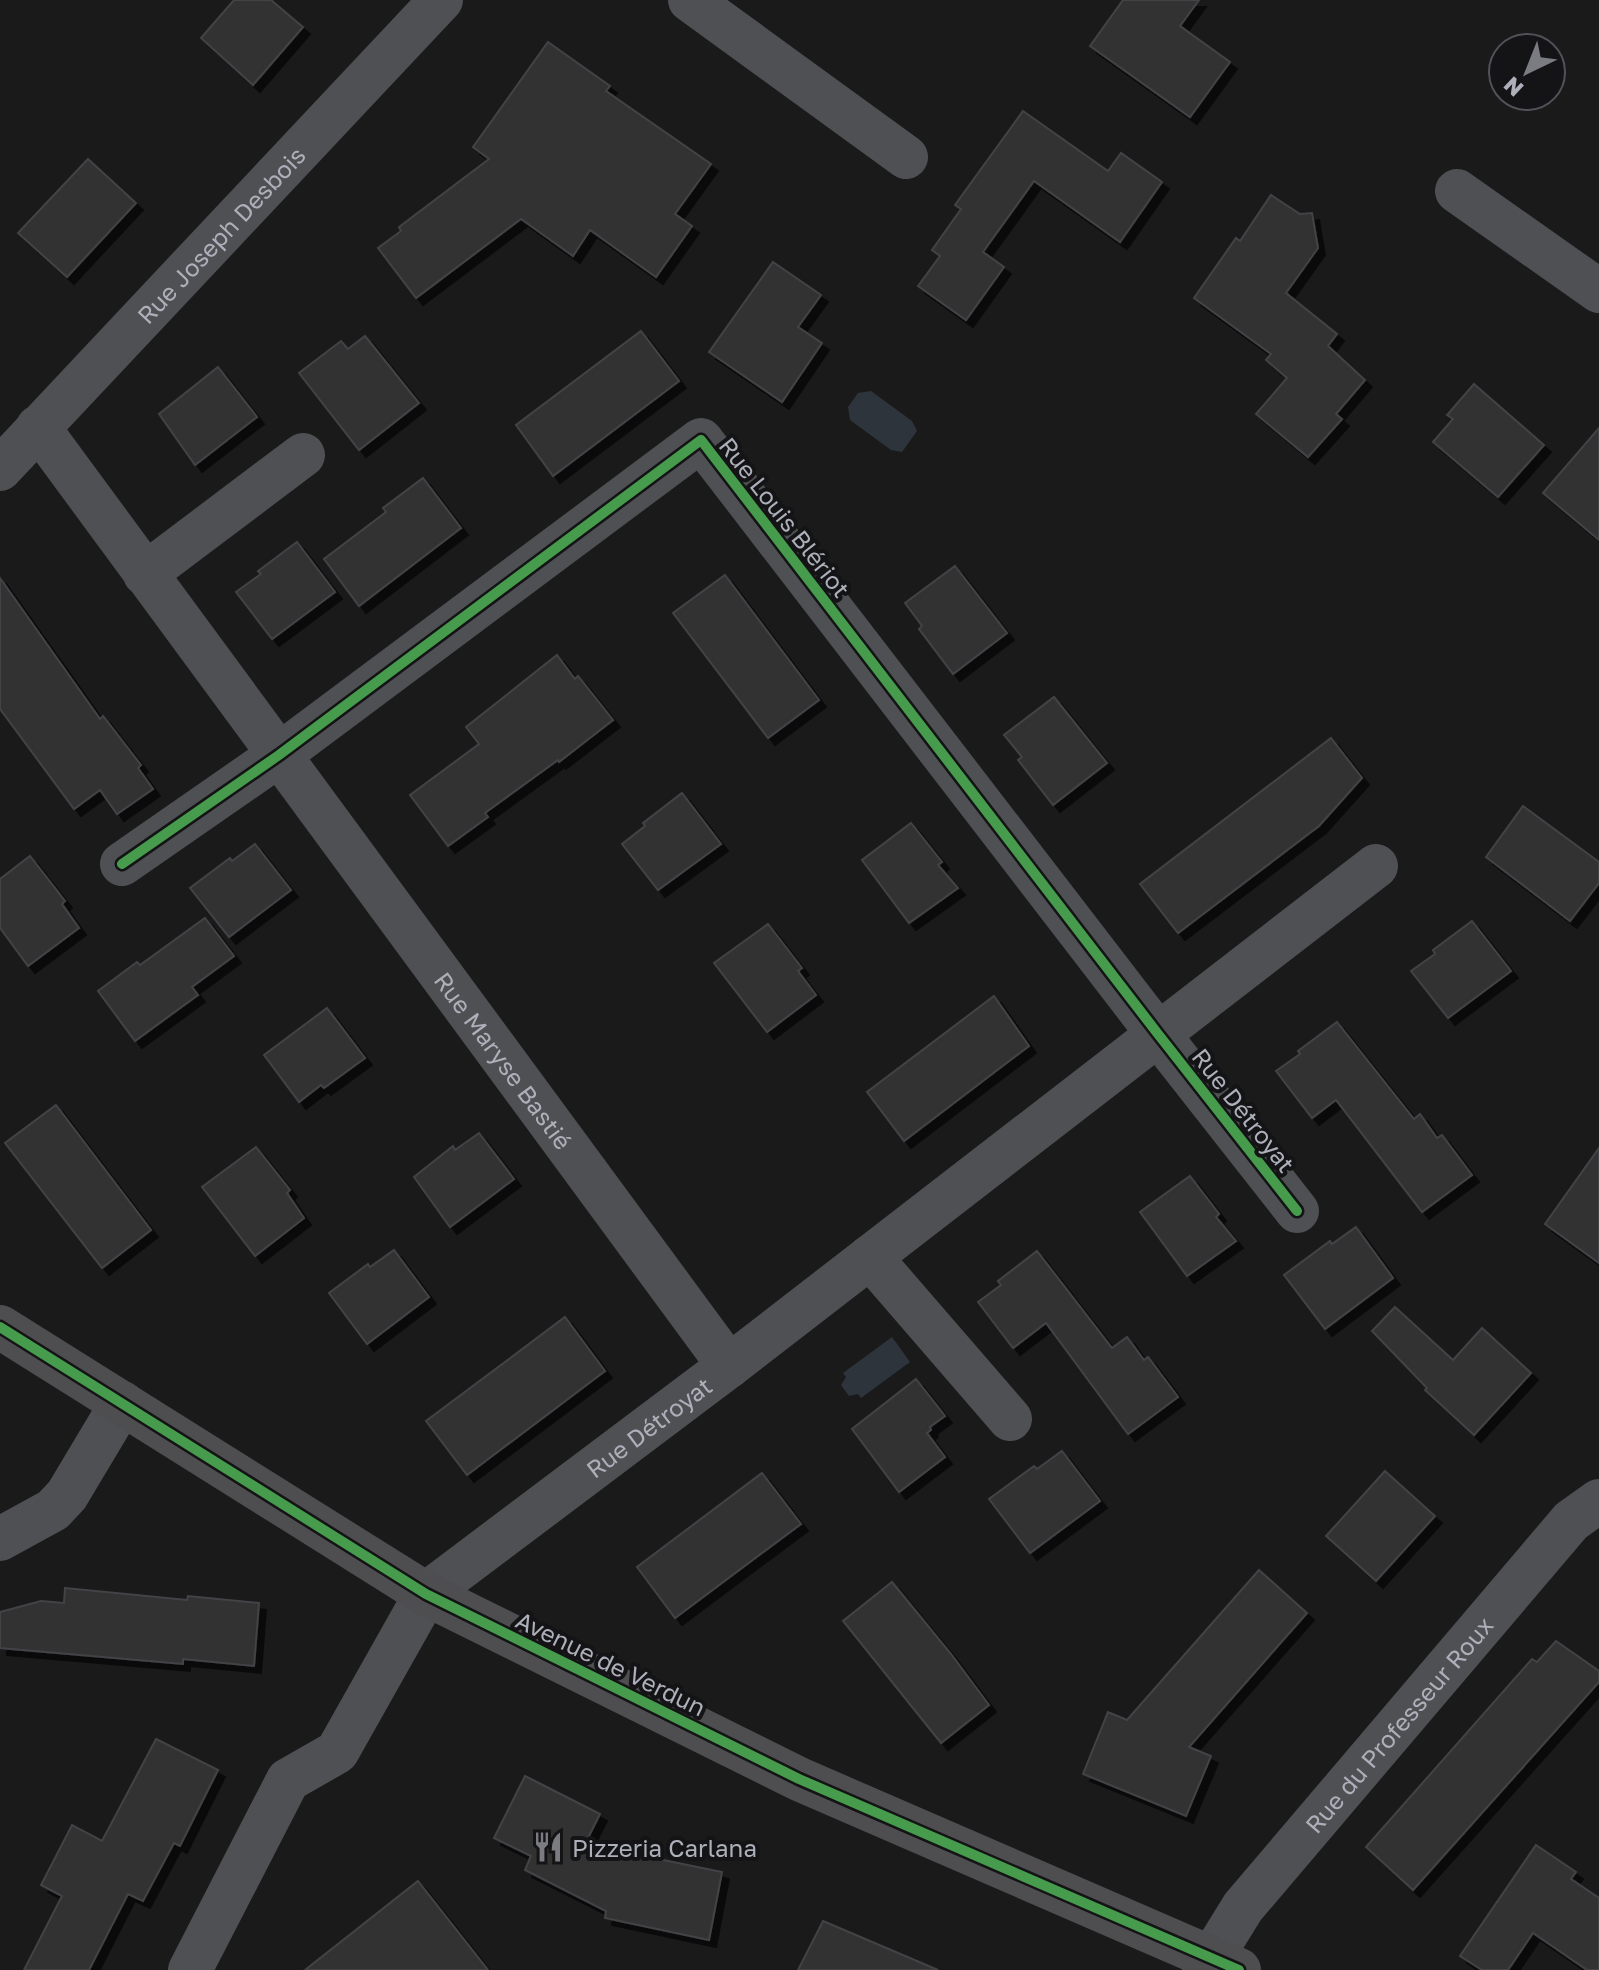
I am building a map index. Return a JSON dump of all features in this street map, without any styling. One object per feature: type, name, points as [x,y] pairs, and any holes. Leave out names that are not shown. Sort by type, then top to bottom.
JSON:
[{"type":"main road","name":"Avenue de Verdun","points":[[0,1327],[426,1594],[799,1779],[1218,1966]]},
{"type":"street","name":"Rue Joseph Desbois","points":[[0,469],[441,0]]},
{"type":"street","points":[[690,0],[906,157]]},
{"type":"street","points":[[1457,191],[1599,291]]},
{"type":"street","name":"Rue Maryse Bastié","points":[[38,427],[729,1366]]},
{"type":"street","name":"Rue Louis Blériot","points":[[279,755],[701,440],[1158,1034]]},
{"type":"street","points":[[145,574],[303,455]]},
{"type":"street","points":[[122,864],[279,755]]},
{"type":"street","name":"Rue Détroyat","points":[[426,1594],[729,1366],[1376,866]]},
{"type":"street","name":"Rue Détroyat","points":[[1158,1034],[1297,1211]]},
{"type":"street","points":[[870,1257],[1010,1419]]},
{"type":"street","points":[[0,1539],[53,1510],[67,1495],[122,1403]]},
{"type":"street","name":"Rue du Professeur Roux","points":[[1218,1966],[1243,1907],[1571,1521],[1599,1501]]},
{"type":"street","points":[[190,1970],[288,1780],[337,1752],[426,1594]]},
{"type":"shaded area","points":[[871,391],[912,421],[917,431],[902,452],[891,450],[850,420],[848,407],[858,393]]},
{"type":"shaded area","points":[[892,1337],[910,1362],[861,1398],[858,1394],[849,1396],[841,1385],[846,1377],[843,1373]]},
{"type":"building","points":[[234,0],[271,0],[303,27],[253,85],[201,38]]},
{"type":"building","points":[[1123,0],[1199,0],[1180,26],[1230,62],[1190,117],[1090,46]]},
{"type":"building","points":[[548,42],[610,86],[606,91],[711,164],[675,214],[692,226],[656,277],[590,230],[573,256],[521,219],[416,298],[378,248],[401,231],[399,227],[489,159],[473,147]]},
{"type":"building","points":[[1023,111],[1108,171],[1121,153],[1162,182],[1120,242],[1034,181],[983,252],[1004,267],[966,320],[918,286],[940,256],[932,250],[961,209],[955,205]]},
{"type":"building","points":[[88,159],[136,203],[67,277],[18,233]]},
{"type":"building","points":[[1271,195],[1300,214],[1312,213],[1318,248],[1286,293],[1337,334],[1328,346],[1365,380],[1336,414],[1342,419],[1308,457],[1256,414],[1287,378],[1266,360],[1271,354],[1194,298],[1236,238],[1240,241]]},
{"type":"building","points":[[773,262],[821,295],[798,327],[822,343],[782,402],[709,352]]},
{"type":"building","points":[[641,331],[679,381],[553,476],[516,425]]},
{"type":"building","points":[[365,336],[419,403],[359,450],[299,373],[341,341],[348,349]]},
{"type":"building","points":[[218,367],[257,417],[195,465],[159,414]]},
{"type":"building","points":[[1474,384],[1544,445],[1498,497],[1433,442],[1453,419],[1447,415]]},
{"type":"building","points":[[1599,428],[1599,540],[1543,493]]},
{"type":"building","points":[[423,478],[461,528],[359,606],[324,559],[386,512],[383,508]]},
{"type":"building","points":[[297,542],[335,592],[272,639],[236,592]]},
{"type":"building","points":[[955,566],[1007,633],[953,674],[919,629],[922,626],[905,603]]},
{"type":"building","points":[[725,575],[819,700],[768,738],[673,613]]},
{"type":"building","points":[[0,578],[100,719],[103,716],[141,765],[138,768],[153,789],[117,814],[100,790],[74,809],[0,709]]},
{"type":"building","points":[[557,655],[613,720],[485,813],[488,817],[448,846],[410,795],[479,744],[466,727]]},
{"type":"building","points":[[1054,697],[1107,763],[1053,805],[1018,760],[1022,757],[1004,735]]},
{"type":"building","points":[[1331,738],[1362,778],[1319,826],[1178,933],[1140,884]]},
{"type":"building","points":[[682,793],[721,844],[658,890],[622,844],[645,826],[643,823]]},
{"type":"building","points":[[1523,806],[1599,862],[1599,883],[1570,921],[1486,857]]},
{"type":"building","points":[[911,823],[942,862],[938,865],[958,888],[909,923],[862,860]]},
{"type":"building","points":[[255,844],[291,890],[229,937],[190,888],[230,858],[232,861]]},
{"type":"building","points":[[30,856],[65,901],[62,904],[79,928],[28,966],[0,928],[0,879]]},
{"type":"building","points":[[205,918],[234,956],[192,987],[198,995],[135,1041],[98,991]]},
{"type":"building","points":[[1472,921],[1511,971],[1448,1018],[1411,971]]},
{"type":"building","points":[[768,924],[802,968],[798,971],[816,995],[767,1032],[714,963]]},
{"type":"building","points":[[994,996],[1029,1046],[904,1141],[867,1092]]},
{"type":"building","points":[[327,1008],[365,1058],[299,1102],[264,1055]]},
{"type":"building","points":[[1337,1022],[1414,1119],[1420,1114],[1437,1138],[1442,1135],[1472,1175],[1422,1212],[1336,1100],[1312,1118],[1276,1071]]},
{"type":"building","points":[[56,1105],[151,1230],[102,1268],[5,1143]]},
{"type":"building","points":[[479,1133],[514,1179],[450,1227],[414,1177],[453,1146],[455,1150]]},
{"type":"building","points":[[256,1147],[290,1190],[287,1193],[304,1218],[255,1256],[202,1187]]},
{"type":"building","points":[[1599,1148],[1599,1263],[1545,1224]]},
{"type":"building","points":[[1190,1176],[1219,1214],[1216,1217],[1236,1241],[1187,1276],[1140,1212]]},
{"type":"building","points":[[1356,1227],[1393,1278],[1325,1329],[1284,1275],[1330,1241],[1332,1244]]},
{"type":"building","points":[[394,1250],[429,1297],[367,1344],[329,1293],[368,1264],[370,1267]]},
{"type":"building","points":[[1037,1251],[1112,1348],[1127,1337],[1144,1360],[1148,1357],[1178,1397],[1128,1434],[1046,1323],[1013,1348],[978,1302],[1001,1285],[998,1281]]},
{"type":"building","points":[[1395,1307],[1453,1360],[1482,1328],[1531,1373],[1474,1435],[1425,1390],[1427,1388],[1372,1331]]},
{"type":"building","points":[[565,1317],[605,1371],[467,1475],[426,1421]]},
{"type":"building","points":[[916,1379],[945,1416],[927,1433],[945,1457],[899,1492],[852,1429]]},
{"type":"building","points":[[1062,1451],[1100,1501],[1030,1553],[989,1499],[1034,1466],[1037,1469]]},
{"type":"building","points":[[1385,1471],[1435,1516],[1376,1581],[1326,1536]]},
{"type":"building","points":[[762,1473],[801,1524],[675,1618],[637,1567]]},
{"type":"building","points":[[1259,1570],[1307,1613],[1189,1747],[1211,1756],[1186,1816],[1083,1774],[1108,1712],[1127,1720]]},
{"type":"building","points":[[892,1582],[989,1705],[941,1743],[843,1621]]},
{"type":"building","points":[[65,1588],[187,1600],[188,1596],[259,1603],[254,1666],[183,1659],[183,1664],[0,1648],[0,1612],[41,1601],[64,1603]]},
{"type":"building","points":[[1556,1641],[1599,1671],[1599,1682],[1413,1890],[1366,1847],[1532,1659],[1537,1662]]},
{"type":"building","points":[[156,1739],[218,1770],[180,1846],[174,1843],[143,1901],[128,1894],[89,1970],[24,1970],[62,1896],[41,1885],[72,1825],[102,1841]]},
{"type":"building","points":[[525,1776],[600,1814],[585,1844],[722,1872],[709,1940],[605,1918],[606,1911],[525,1870],[531,1856],[494,1838]]},
{"type":"building","points":[[1536,1845],[1576,1872],[1571,1879],[1599,1898],[1599,1970],[1587,1970],[1533,1933],[1508,1970],[1482,1970],[1460,1956]]},
{"type":"building","points":[[418,1881],[488,1970],[305,1970]]},
{"type":"building","points":[[823,1921],[938,1970],[798,1970]]},
{"type":"cycle path","points":[[122,864],[279,755],[701,440],[1297,1211]]},
{"type":"cycle path","points":[[0,1327],[426,1594],[799,1779],[1239,1970]]},
{"type":"place","name":"Pizzeria Carlana","points":[[548,1847]]}]
